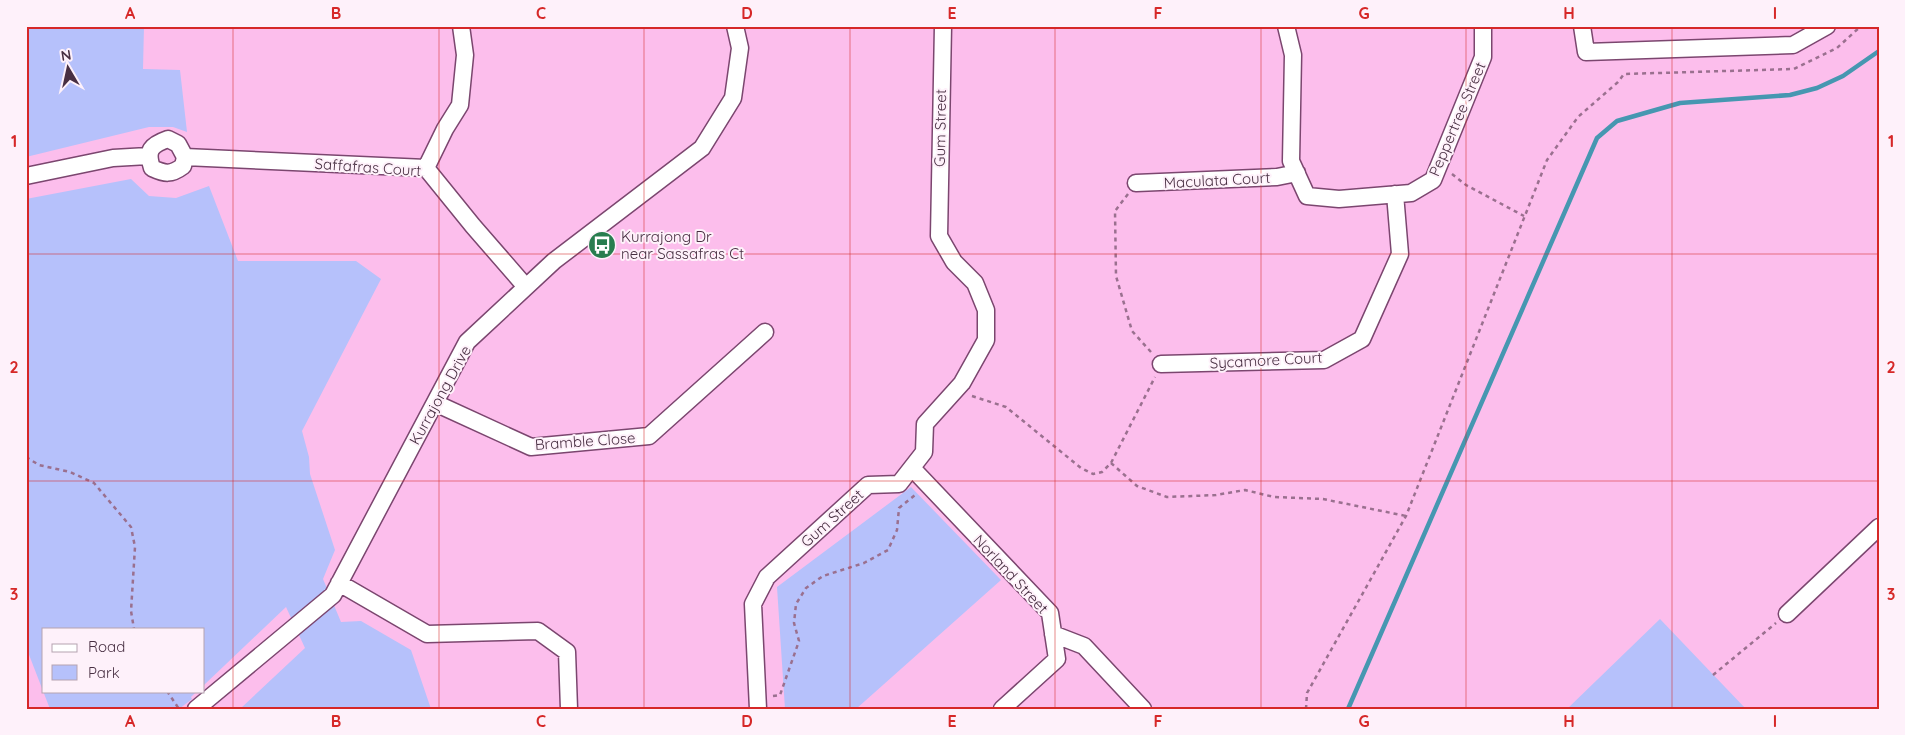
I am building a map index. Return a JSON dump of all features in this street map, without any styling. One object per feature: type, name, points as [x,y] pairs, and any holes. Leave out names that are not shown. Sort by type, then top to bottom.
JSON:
[{"type":"street","points":[[426,168],[445,129],[460,105],[465,55],[461,26]]},
{"type":"street","name":"Kurrajong Drive","points":[[196,709],[333,596],[467,342],[554,261],[702,148],[733,98],[740,48],[735,26]]},
{"type":"street","name":"Gum Street","points":[[757,702],[754,604],[767,577],[868,485],[899,484],[924,452],[925,424],[962,383],[986,340],[986,310],[974,283],[954,262],[939,236],[943,26]]},
{"type":"street","name":"Peppertree Street","points":[[1286,26],[1293,55],[1291,161],[1307,196],[1339,199],[1411,192],[1433,180],[1484,57],[1483,26]]},
{"type":"street","points":[[1582,26],[1586,52],[1793,45],[1827,26]]},
{"type":"street","points":[[168,140],[178,144],[183,150],[185,157],[183,166],[175,172],[165,174],[152,168],[148,156],[151,149],[157,143],[168,140]]},
{"type":"street","points":[[26,176],[113,158],[148,156]]},
{"type":"street","name":"Saffafras Court","points":[[185,157],[426,168],[526,287]]},
{"type":"street","name":"Maculata Court","points":[[1136,183],[1278,177],[1297,173]]},
{"type":"street","name":"Sycamore Court","points":[[1161,364],[1324,360],[1362,339],[1400,254],[1395,194]]},
{"type":"street","name":"Bramble Close","points":[[435,403],[531,448],[650,436],[765,332]]},
{"type":"street","name":"Norland Street","points":[[912,468],[1050,613],[1057,659],[1002,709]]},
{"type":"street","points":[[1787,614],[1879,527]]},
{"type":"street","points":[[339,584],[427,634],[538,631],[567,652],[570,709]]},
{"type":"street","points":[[1053,634],[1084,646],[1143,709]]},
{"type":"path","points":[[1306,709],[1307,693],[1406,516],[1547,160],[1578,117],[1618,82],[1624,74],[1794,69],[1837,48],[1861,26]]},
{"type":"path","points":[[1440,164],[1466,185],[1524,216]]},
{"type":"path","points":[[962,383],[972,396],[1006,407],[1087,471],[1093,474],[1102,472],[1111,463],[1161,364],[1132,331],[1116,276],[1115,211],[1136,183]]},
{"type":"path","points":[[26,457],[39,465],[70,472],[94,483],[131,527],[135,547],[131,611],[134,628]]},
{"type":"path","points":[[1111,463],[1137,486],[1167,497],[1216,496],[1244,490],[1274,497],[1323,499],[1406,516]]},
{"type":"path","points":[[757,702],[780,695],[798,641],[794,623],[796,604],[806,588],[823,576],[864,563],[888,550],[898,530],[899,508],[928,485]]},
{"type":"path","points":[[1714,675],[1787,614]]},
{"type":"path","points":[[168,692],[179,709]]},
{"type":"green space","points":[[26,26],[144,26],[143,69],[180,70],[187,132],[173,127],[149,127],[26,157]]},
{"type":"green space","points":[[131,179],[149,196],[176,198],[209,186],[238,261],[356,261],[381,279],[302,431],[309,457],[310,474],[335,550],[323,579],[341,622],[361,621],[411,650],[431,709],[240,709],[305,648],[286,607],[205,684],[205,628],[42,628],[42,688],[26,647],[26,199]]},
{"type":"green space","points":[[911,487],[1001,580],[856,709],[785,709],[777,587]]},
{"type":"green space","points":[[1660,619],[1746,709],[1567,709]]},
{"type":"green space","points":[[43,692],[196,692],[191,697],[192,699],[179,709],[50,709]]},
{"type":"waterway","points":[[1348,709],[1597,138],[1617,121],[1680,103],[1790,95],[1817,88],[1843,76],[1879,51]]},
{"type":"place","name":"Kurrajong Dr near Sassafras Ct","points":[[602,245]]}]
